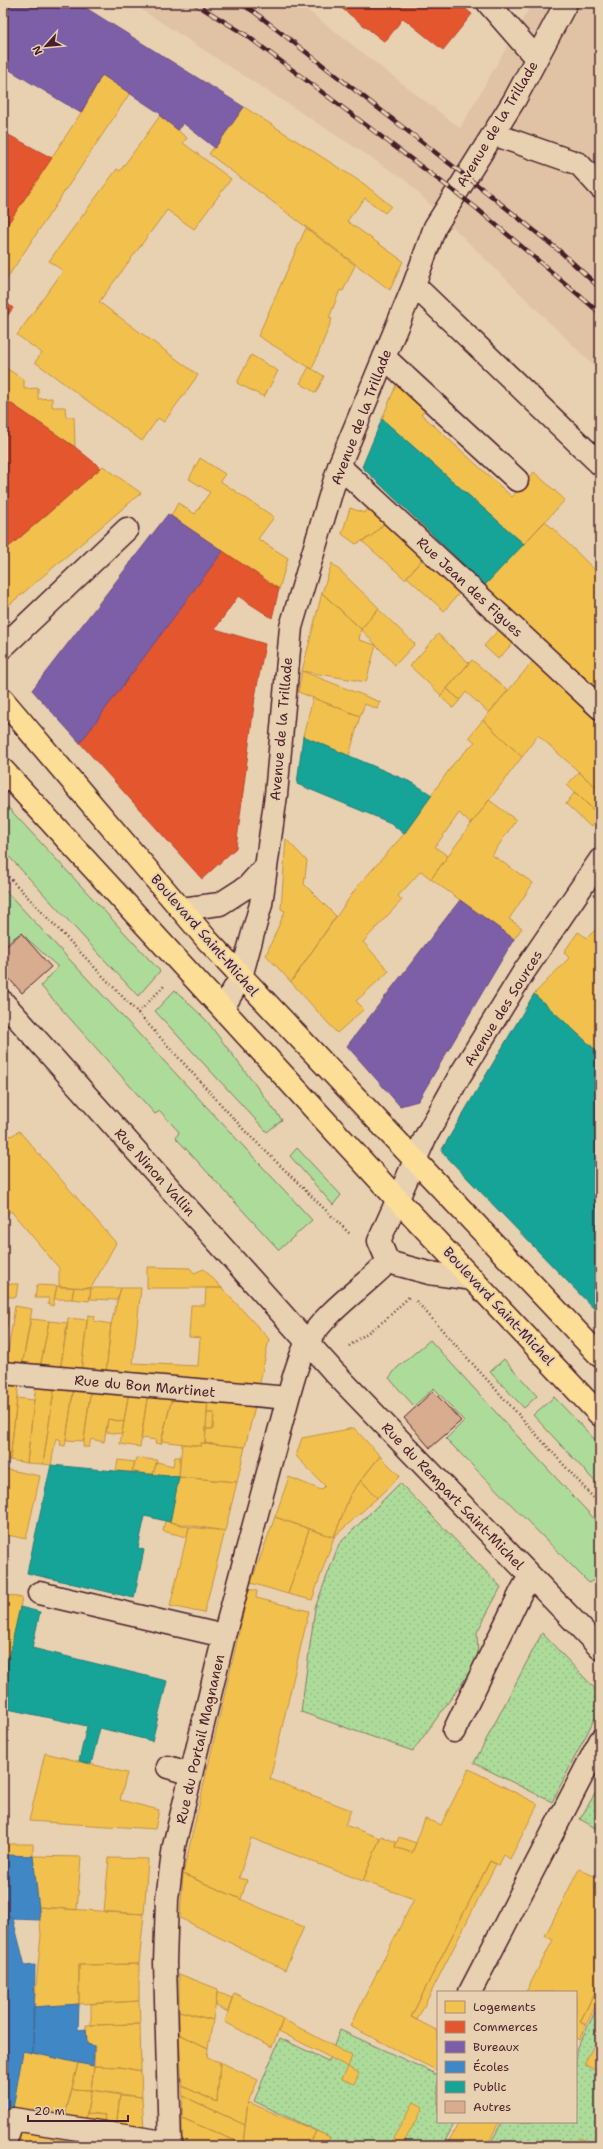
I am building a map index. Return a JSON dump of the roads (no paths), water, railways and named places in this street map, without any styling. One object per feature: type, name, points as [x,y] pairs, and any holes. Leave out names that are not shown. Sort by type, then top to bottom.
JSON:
[{"type":"main road","name":"Boulevard Saint-Michel","points":[[3,700],[241,977],[600,1356]]},
{"type":"main road","name":"Boulevard Saint-Michel","points":[[3,770],[397,1198],[600,1414]]},
{"type":"street","points":[[488,3],[536,58]]},
{"type":"street","name":"Avenue de la Trillade","points":[[223,1008],[241,977],[260,904],[264,868],[276,795],[291,627],[339,466],[414,285],[435,227],[515,99],[566,3]]},
{"type":"street","points":[[492,134],[579,164],[600,187]]},
{"type":"street","points":[[414,285],[600,464]]},
{"type":"street","points":[[384,357],[517,480]]},
{"type":"street","name":"Rue Jean des Figues","points":[[339,466],[600,708]]},
{"type":"street","points":[[3,647],[127,528]]},
{"type":"street","points":[[181,909],[220,904],[248,886],[264,868]]},
{"type":"street","name":"Avenue des Sources","points":[[416,1161],[425,1138],[459,1077],[523,973],[597,869]]},
{"type":"street","name":"Rue Ninon Vallin","points":[[3,1002],[307,1343]]},
{"type":"street","points":[[416,1161],[397,1198],[379,1241],[388,1262],[429,1273],[473,1279]]},
{"type":"street","name":"Rue du Portail Magnanen","points":[[170,2144],[165,1963],[167,1899],[174,1846],[224,1636],[296,1369],[307,1343],[328,1318],[388,1262]]},
{"type":"street","name":"Rue du Rempart Saint-Michel","points":[[307,1343],[600,1648]]},
{"type":"street","name":"Rue du Bon Martinet","points":[[3,1374],[288,1398]]},
{"type":"street","points":[[454,1731],[530,1576]]},
{"type":"street","points":[[39,1593],[224,1636]]},
{"type":"street","points":[[471,1991],[600,1741]]},
{"type":"street","points":[[168,1767],[191,1774]]},
{"type":"street","points":[[4,2146],[13,2119],[170,2144]]},
{"type":"railway","points":[[194,3],[246,35],[475,207],[600,313]]},
{"type":"railway","points":[[239,3],[253,11],[485,191],[562,253],[600,288]]}]
